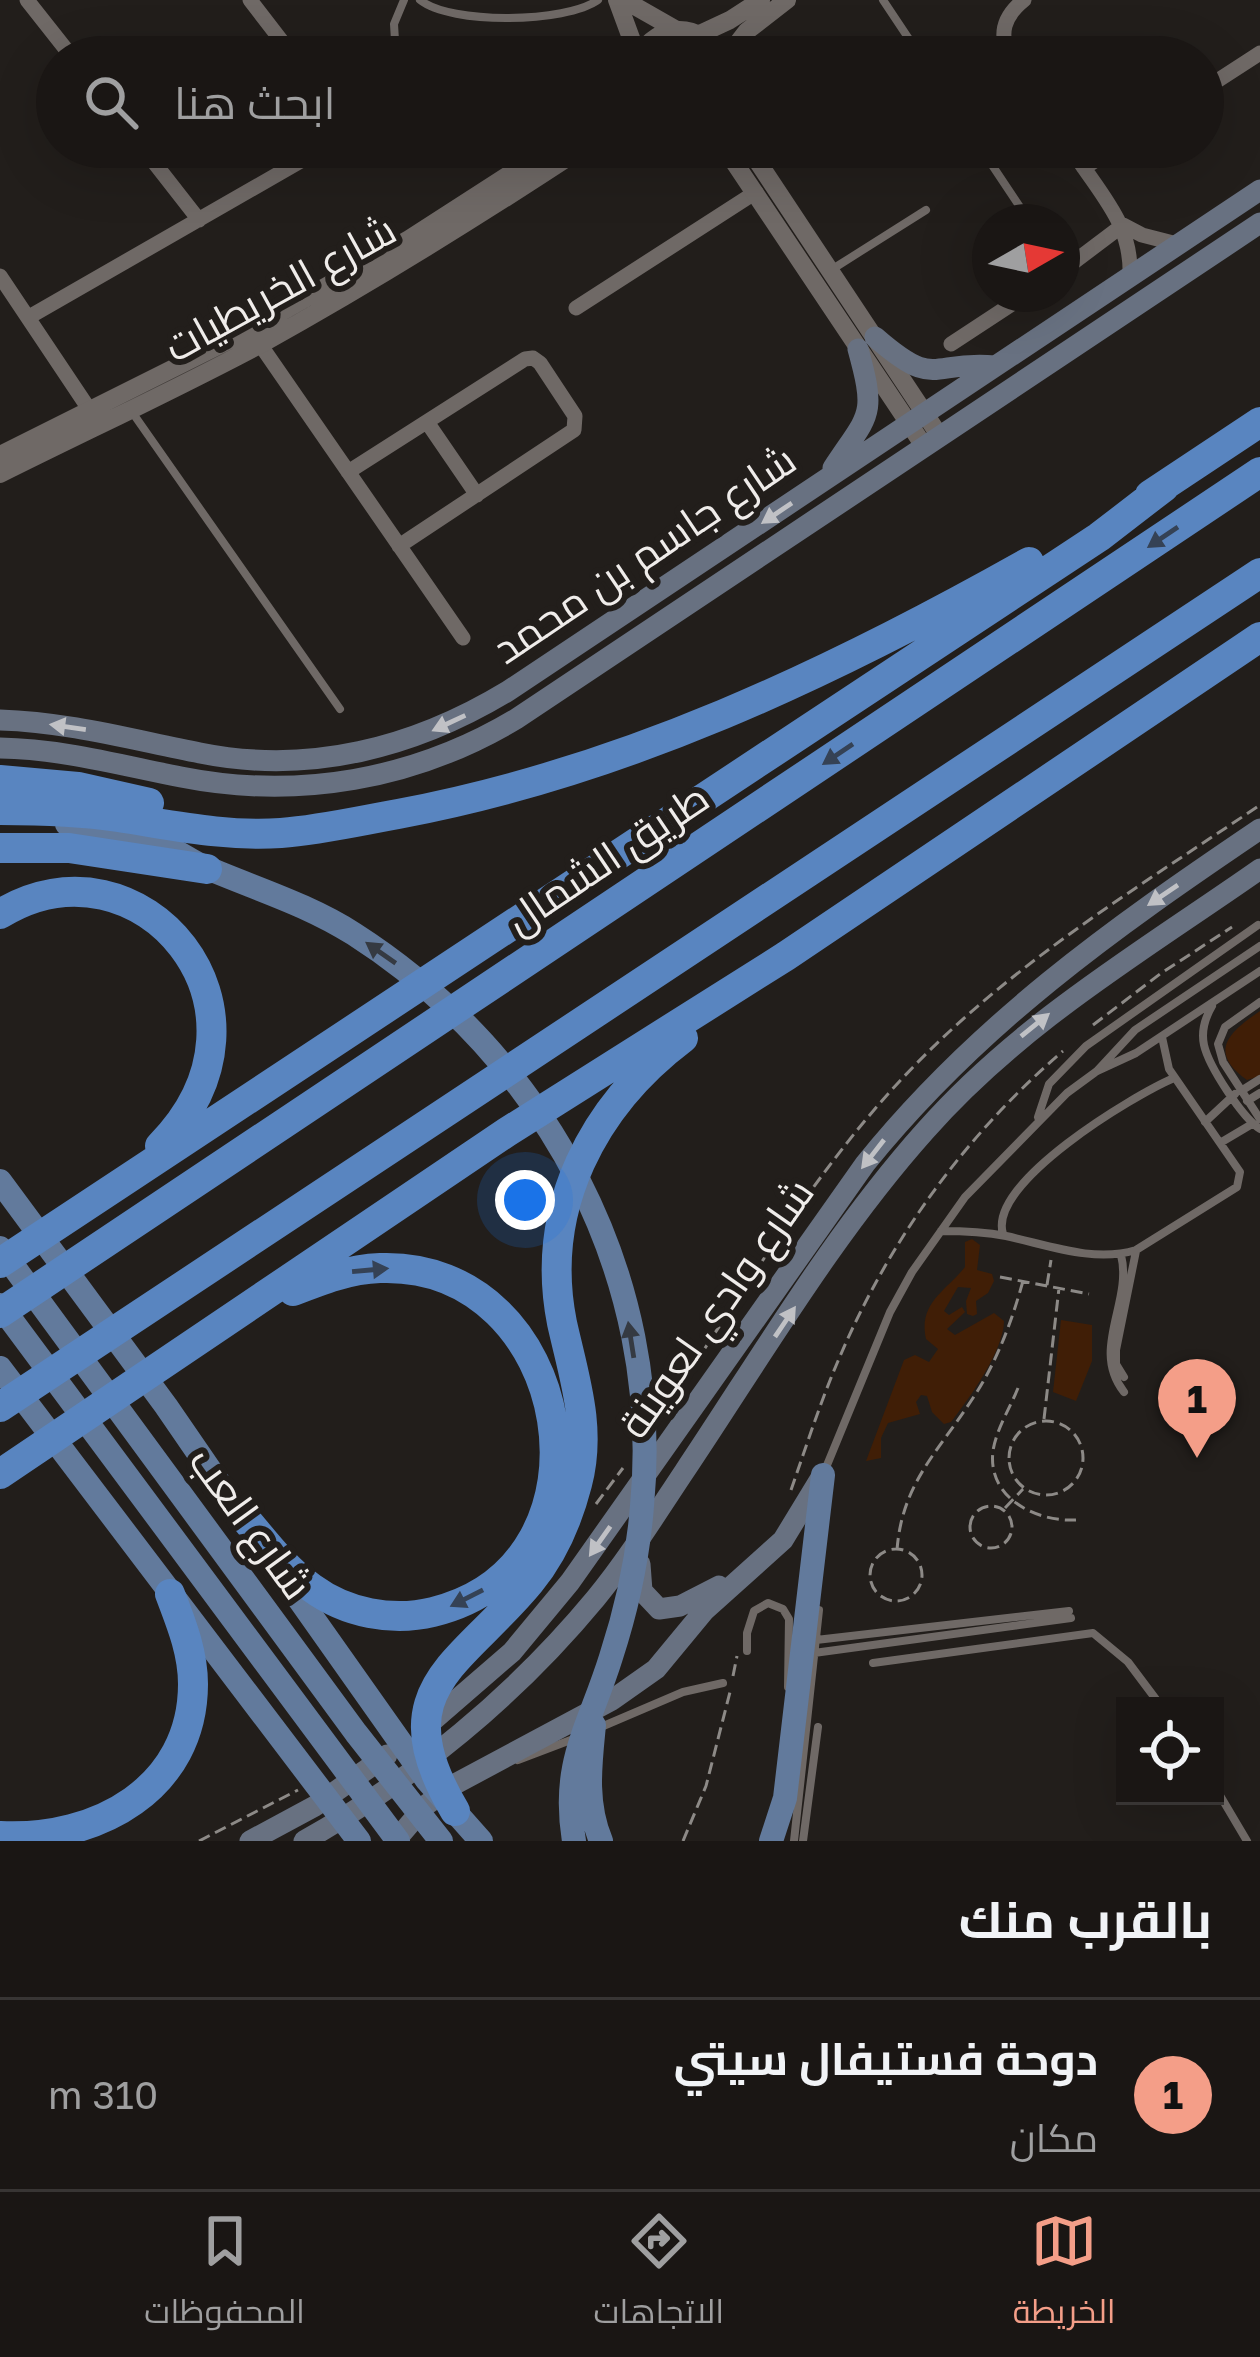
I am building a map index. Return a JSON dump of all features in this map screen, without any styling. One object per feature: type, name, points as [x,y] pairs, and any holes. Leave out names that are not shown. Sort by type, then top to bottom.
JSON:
[{"type":"highway","points":[[0,1263],[1100,537],[1163,487],[1260,422]]},
{"type":"highway","name":"طريق الشمال","points":[[0,1309],[1260,472]]},
{"type":"highway","points":[[0,810],[113,816],[250,834],[376,818],[552,778],[701,723],[910,628],[1163,487]]},
{"type":"highway","points":[[0,1407],[1260,573]]},
{"type":"highway","points":[[0,1474],[507,1132],[787,956],[1260,638]]},
{"type":"highway","points":[[0,780],[78,788],[237,816],[376,818]]},
{"type":"highway","points":[[0,848],[106,852],[213,870]]},
{"type":"highway","points":[[0,914],[40,897],[102,897],[150,917],[174,935],[200,970],[213,1020],[210,1064],[203,1086],[174,1132],[117,1187]]},
{"type":"highway","points":[[455,1811],[436,1776],[426,1738],[436,1687],[462,1649],[512,1603],[544,1562],[578,1483],[582,1408],[563,1324],[556,1262],[573,1174],[603,1118],[625,1090],[787,956]]},
{"type":"highway","points":[[222,1324],[344,1273],[384,1268],[424,1274],[481,1300],[507,1325],[540,1372],[556,1426],[550,1493],[529,1544],[492,1585],[443,1610],[380,1615],[326,1598],[296,1574],[237,1509]]},
{"type":"highway","points":[[0,1837],[50,1839],[97,1828],[143,1801],[160,1781],[175,1758],[193,1699],[190,1654],[170,1594]]},
{"type":"main road","name":"شارع جاسم بن محمد","points":[[0,720],[91,730],[202,754],[268,762],[340,756],[447,724],[508,691],[1260,190]]},
{"type":"main road","name":"شارع جاسم بن محمد","points":[[0,748],[95,758],[220,784],[281,788],[349,782],[440,757],[516,719],[1260,223]]},
{"type":"main road","points":[[826,480],[868,414],[867,343],[921,369],[939,372],[996,366]]},
{"type":"main road","points":[[0,823],[53,823],[132,836],[280,895],[352,932],[441,999],[525,1091],[593,1205],[630,1328],[643,1436],[643,1502],[634,1570],[596,1702],[574,1754],[579,1783],[601,1841]]},
{"type":"main road","name":"شارع وادي لعوينة","points":[[250,1841],[315,1806],[421,1731],[512,1652],[581,1568],[865,1164],[943,1074],[1060,969],[1121,922],[1260,830]]},
{"type":"main road","name":"شارع وادي لعوينة","points":[[304,1841],[384,1792],[489,1708],[596,1598],[823,1266],[927,1129],[1041,1021],[1125,958],[1260,869]]},
{"type":"main road","points":[[6,1189],[166,1406],[382,1718],[481,1841]]},
{"type":"main road","name":"شارع العب","points":[[0,1248],[356,1733],[441,1841]]},
{"type":"main road","name":"شارع العب","points":[[0,1309],[397,1841]]},
{"type":"main road","points":[[0,1368],[355,1841]]},
{"type":"main road","points":[[397,1841],[426,1805],[489,1765],[630,1690],[656,1669],[704,1611],[783,1540],[823,1475]]},
{"type":"main road","points":[[771,1841],[785,1798],[823,1475]]},
{"type":"main road","points":[[649,1524],[640,1583],[645,1600],[658,1609],[680,1606],[746,1571]]},
{"type":"main road","points":[[574,1841],[579,1783]]},
{"type":"street","points":[[27,0],[55,36]]},
{"type":"street","points":[[250,0],[278,36]]},
{"type":"street","points":[[621,0],[675,29],[700,34],[761,0]]},
{"type":"street","points":[[621,0],[632,36]]},
{"type":"street","points":[[743,36],[788,0]]},
{"type":"street","points":[[1004,36],[1005,22],[1024,0]]},
{"type":"street","points":[[657,36],[675,29]]},
{"type":"street","points":[[1224,76],[1260,53]]},
{"type":"street","points":[[158,168],[199,220]]},
{"type":"street","points":[[29,317],[289,168]]},
{"type":"street","name":"شارع الخريطيات","points":[[0,454],[130,411],[519,168]]},
{"type":"street","points":[[739,168],[867,343],[931,440]]},
{"type":"street","points":[[762,168],[830,271],[867,343]]},
{"type":"street","points":[[1085,168],[1123,225],[1130,245],[1130,277]]},
{"type":"street","points":[[576,308],[756,192]]},
{"type":"street","points":[[1123,225],[1177,244]]},
{"type":"street","points":[[1080,257],[1123,225]]},
{"type":"street","points":[[0,276],[95,419]]},
{"type":"street","points":[[951,344],[1000,312]]},
{"type":"street","points":[[255,337],[463,638]]},
{"type":"street","name":"شارع الخريطيات","points":[[0,474],[255,337]]},
{"type":"street","points":[[348,472],[525,359],[540,363],[575,416],[576,428],[399,546]]},
{"type":"street","points":[[428,422],[477,495]]},
{"type":"lane","points":[[395,36],[394,24],[404,0]]},
{"type":"lane","points":[[420,0],[440,13],[467,17],[569,13],[598,0]]},
{"type":"lane","points":[[883,0],[907,36]]},
{"type":"lane","points":[[994,168],[1018,204]]},
{"type":"lane","points":[[830,271],[926,210]]},
{"type":"lane","points":[[130,411],[340,709]]},
{"type":"lane","points":[[1037,1120],[1048,1084],[1086,1046],[1258,925]]},
{"type":"lane","points":[[794,1841],[828,1522],[823,1475],[890,1312],[965,1197],[1037,1120],[1097,1071],[1135,1030],[1260,946]]},
{"type":"lane","points":[[1097,1071],[1124,1060],[1260,971]]},
{"type":"lane","points":[[1217,1000],[1204,1024],[1204,1043],[1257,1124]]},
{"type":"lane","points":[[1257,1124],[1220,1056],[1219,1037],[1260,1002]]},
{"type":"lane","points":[[940,1231],[1121,1255],[1239,1184],[1240,1172],[1174,1078],[1162,1035]]},
{"type":"lane","points":[[1004,1236],[1000,1220],[1009,1204],[1063,1146],[1111,1111],[1174,1078]]},
{"type":"lane","points":[[1205,1122],[1260,1079]]},
{"type":"lane","points":[[1247,1101],[1260,1093]]},
{"type":"lane","points":[[1220,1143],[1257,1124]]},
{"type":"lane","points":[[1124,1377],[1115,1359],[1136,1250]]},
{"type":"lane","points":[[1121,1255],[1124,1282],[1108,1361],[1124,1392]]},
{"type":"lane","points":[[743,1647],[754,1612],[768,1603],[783,1609],[789,1619],[786,1677],[797,1710]]},
{"type":"lane","points":[[814,1653],[1070,1615],[816,1640]]},
{"type":"lane","points":[[873,1663],[1093,1634],[1128,1662],[1154,1697]]},
{"type":"lane","points":[[489,1765],[531,1756],[682,1692],[723,1683]]},
{"type":"lane","points":[[803,1841],[818,1727]]},
{"type":"lane","points":[[1224,1802],[1247,1841]]},
{"type":"path","points":[[1047,1285],[1053,1246]]},
{"type":"path","points":[[1000,1277],[1089,1294]]},
{"type":"path","points":[[897,1550],[908,1494],[989,1372],[1023,1281]]},
{"type":"path","points":[[1044,1420],[1060,1288]]},
{"type":"path","points":[[1018,1388],[993,1451],[996,1478],[1012,1501],[1042,1518],[1076,1520]]},
{"type":"path","points":[[1044,1420],[1068,1428],[1077,1437],[1084,1462],[1080,1474],[1062,1492],[1049,1496],[1024,1488],[1010,1467],[1009,1454],[1021,1431],[1044,1420]]},
{"type":"path","points":[[1004,1510],[1024,1488]]},
{"type":"path","points":[[984,1506],[1004,1510],[1011,1520],[1008,1540],[990,1549],[978,1544],[970,1533],[974,1514],[984,1506]]},
{"type":"path","points":[[897,1550],[911,1554],[922,1574],[914,1594],[894,1601],[875,1591],[870,1570],[877,1557],[897,1550]]},
{"type":"path","points":[[683,1841],[719,1741],[743,1647]]},
{"type":"shaded area","points":[[1260,1011],[1260,1076],[1247,1080],[1225,1051],[1232,1034]]},
{"type":"shaded area","points":[[972,1239],[980,1245],[977,1270],[992,1274],[994,1281],[976,1301],[977,1314],[967,1314],[971,1288],[958,1287],[944,1311],[949,1315],[962,1307],[965,1312],[947,1329],[955,1335],[994,1313],[1004,1321],[992,1360],[951,1422],[944,1424],[932,1412],[927,1396],[921,1395],[916,1402],[920,1414],[888,1423],[881,1438],[881,1458],[866,1461],[904,1360],[915,1355],[929,1362],[938,1349],[926,1339],[926,1316],[935,1298],[965,1267],[965,1242]]},
{"type":"shaded area","points":[[1061,1320],[1092,1325],[1092,1361],[1076,1401],[1053,1392]]},
{"type":"place","name":"دوحة فستيفال سيتي","points":[[1197,1458]]}]
